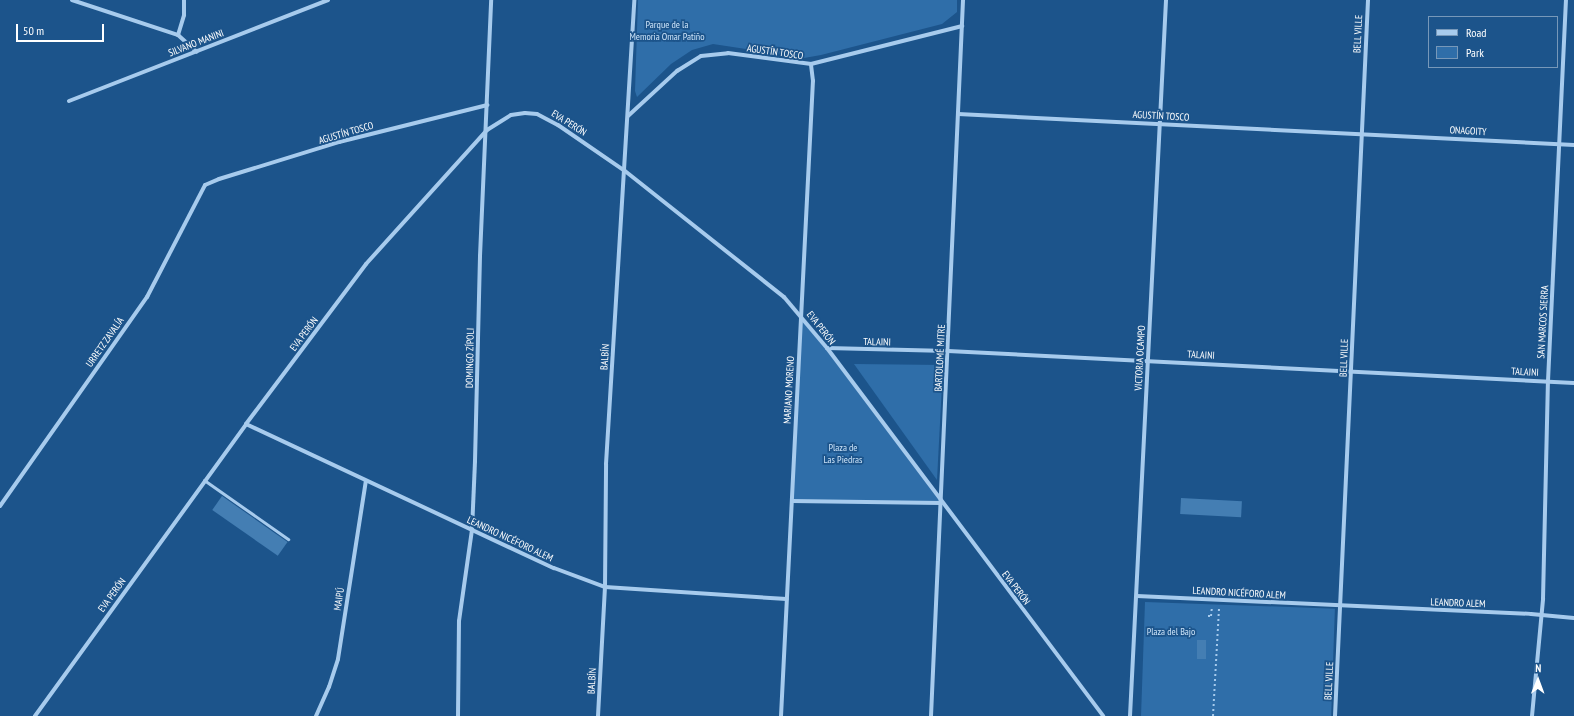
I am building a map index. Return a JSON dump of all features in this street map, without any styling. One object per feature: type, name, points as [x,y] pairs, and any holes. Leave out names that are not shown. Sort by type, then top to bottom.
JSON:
[{"type":"street","points":[[72,0],[178,35],[197,52]]},
{"type":"street","points":[[178,35],[184,15],[184,0]]},
{"type":"street","name":"SILVANO MANINI","points":[[69,101],[328,0]]},
{"type":"street","name":"DOMINGO ZÍPOLI","points":[[458,716],[459,621],[472,530],[480,256],[492,0]]},
{"type":"street","name":"BALBÍN","points":[[598,716],[605,587],[606,464],[625,171],[634,0]]},
{"type":"street","name":"BARTOLOMÉ MITRE","points":[[931,716],[942,503],[963,0]]},
{"type":"street","name":"VICTORIA OCAMPO","points":[[1130,716],[1166,0]]},
{"type":"street","name":"BELL VILLE","points":[[1335,716],[1368,0]]},
{"type":"street","name":"SAN MARCOS SIERRA","points":[[1532,716],[1541,616],[1548,381],[1566,0]]},
{"type":"street","name":"AGUSTÍN TOSCO","points":[[628,116],[677,71],[701,56],[728,53],[811,64],[962,26]]},
{"type":"street","name":"MARIANO MORENO","points":[[781,716],[800,315],[813,81],[811,64]]},
{"type":"street","name":"AGUSTÍN TOSCO","points":[[211,181],[339,142],[487,105]]},
{"type":"street","name":"EVA PERÓN","points":[[35,716],[204,480],[366,264],[487,130],[511,115],[536,114],[558,125],[625,171],[764,279],[800,315],[827,348],[1103,716]]},
{"type":"street","name":"AGUSTÍN TOSCO","points":[[958,114],[1362,133]]},
{"type":"street","name":"ONAGOITY","points":[[1362,133],[1574,145]]},
{"type":"street","name":"URRETZ ZAVALÍA","points":[[0,506],[147,297],[202,190],[211,181]]},
{"type":"street","name":"TALAINI","points":[[827,348],[948,351],[1574,382]]},
{"type":"street","name":"LEANDRO NICÉFORO ALEM","points":[[246,424],[554,568],[605,587],[787,599]]},
{"type":"street","name":"MAIPÚ","points":[[316,716],[329,687],[338,659],[366,481]]},
{"type":"street","points":[[792,501],[942,503]]},
{"type":"street","name":"LEANDRO NICÉFORO ALEM","points":[[1137,596],[1341,606]]},
{"type":"street","name":"LEANDRO ALEM","points":[[1341,606],[1574,618]]},
{"type":"lane","points":[[204,480],[288,539]]},
{"type":"path","points":[[1208,616],[1211,616],[1211,607],[1219,606],[1213,716]]},
{"type":"green space","name":"Parque de la Memoria Omar Patiño","points":[[638,0],[957,0],[957,12],[942,24],[804,58],[713,44],[692,50],[671,64],[637,97],[635,91]]},
{"type":"green space","name":"Plaza de Las Piedras","points":[[800,315],[941,503],[792,501]]},
{"type":"green space","points":[[854,364],[943,365],[937,480]]},
{"type":"green space","name":"Plaza del Bajo","points":[[1145,602],[1335,609],[1331,716],[1141,716]]},
{"type":"building","points":[[222,496],[288,542],[278,556],[212,510]]},
{"type":"building","points":[[1181,498],[1242,501],[1241,517],[1180,514]]},
{"type":"building","points":[[1197,640],[1206,640],[1206,659],[1197,659]]}]
